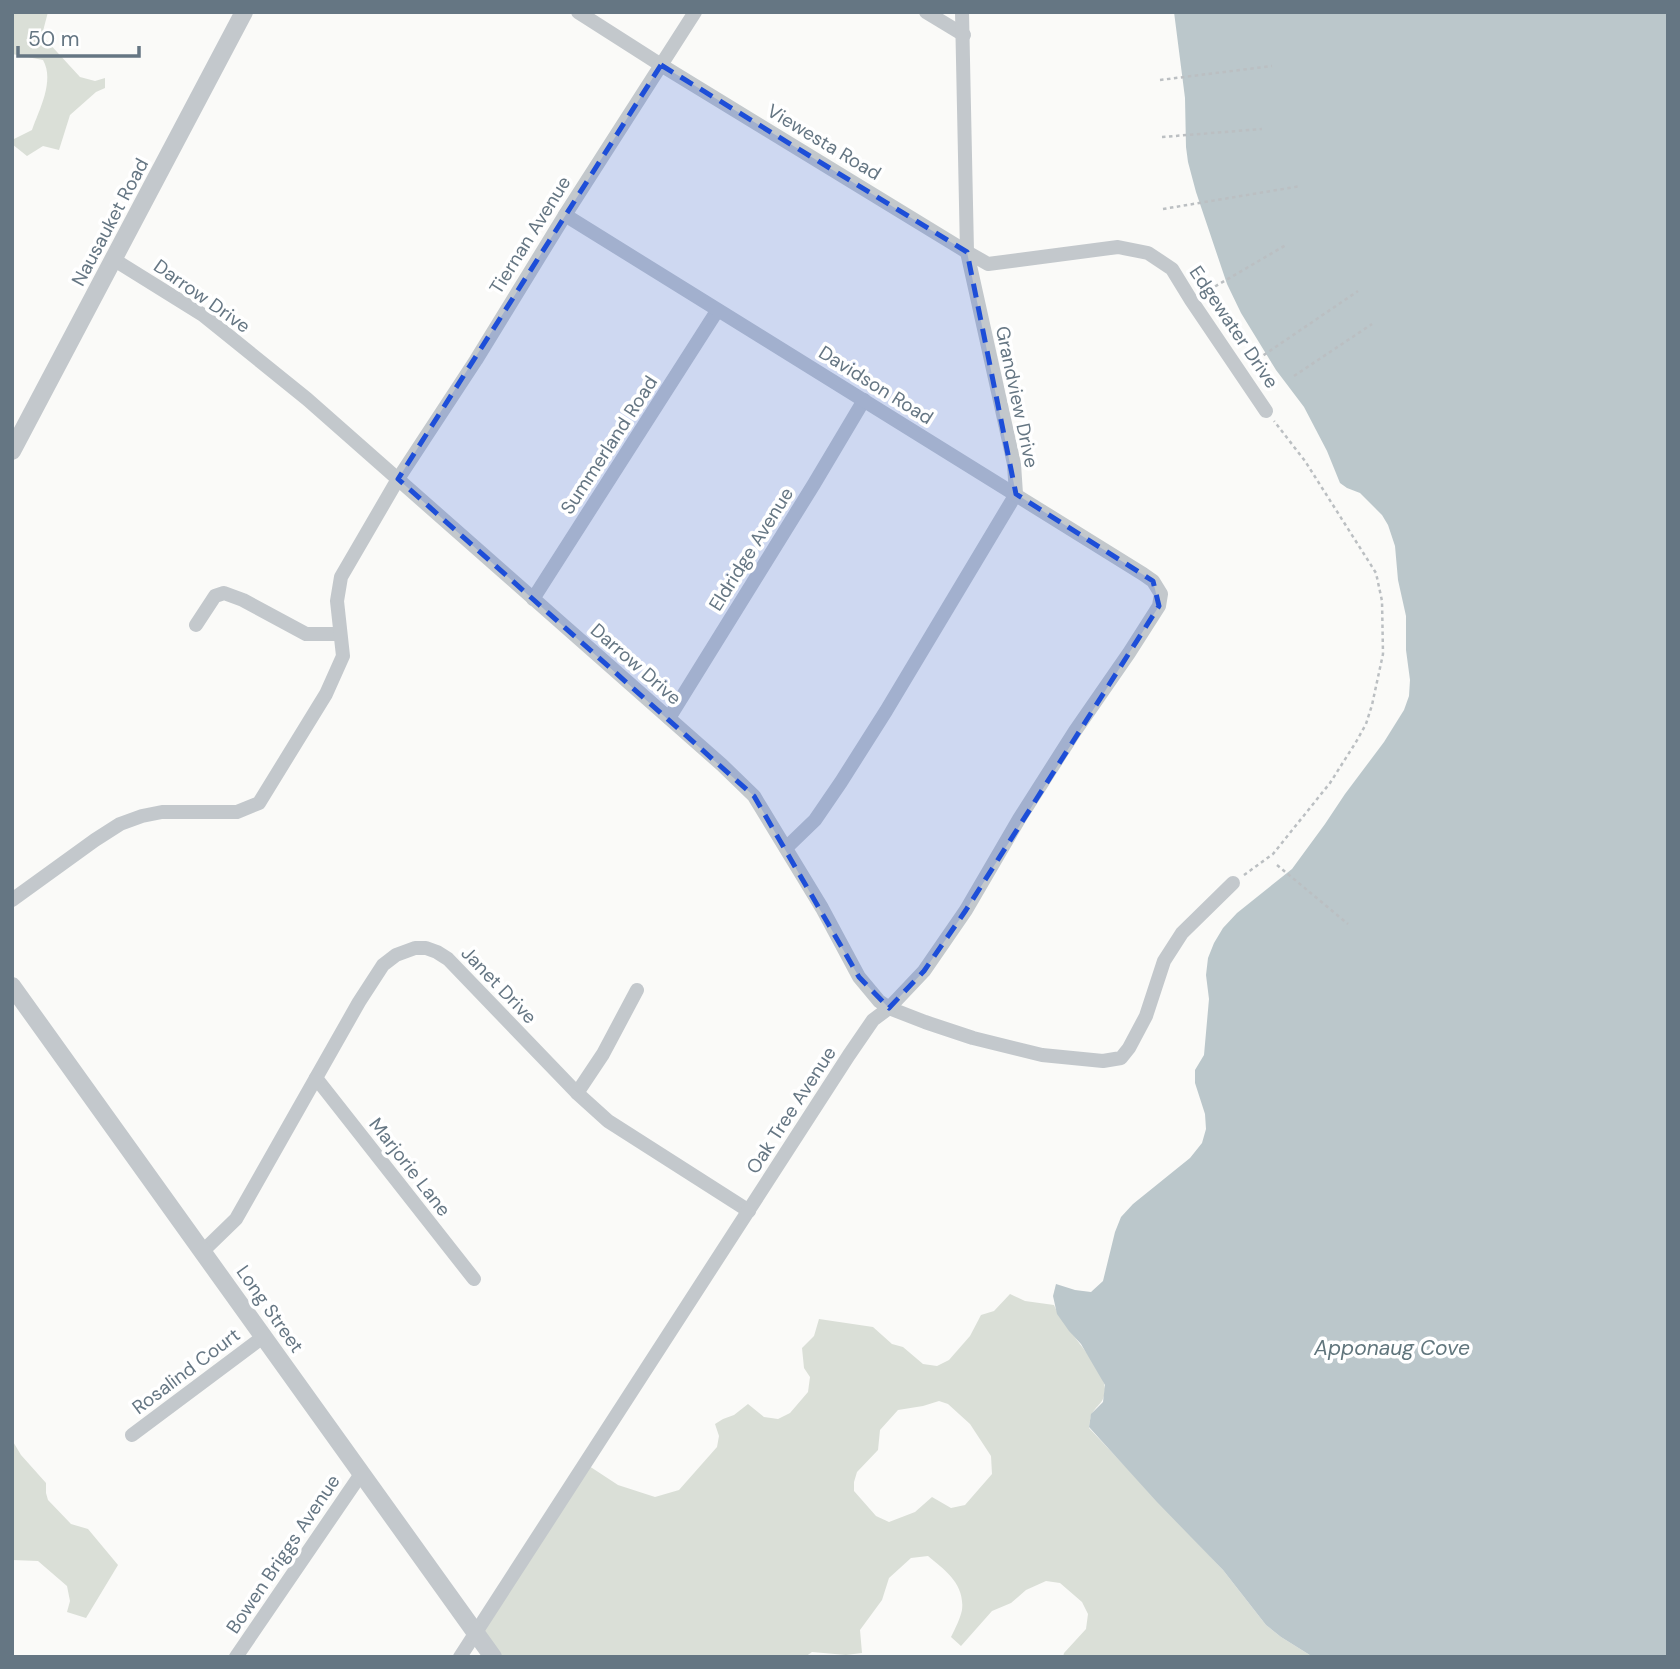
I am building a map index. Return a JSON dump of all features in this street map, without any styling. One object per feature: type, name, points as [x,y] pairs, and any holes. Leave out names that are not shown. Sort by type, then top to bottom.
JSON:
[{"type":"street","name":"Nausauket Road","points":[[12,451],[244,12]]},
{"type":"street","name":"Viewesta Road","points":[[578,12],[967,252]]},
{"type":"street","name":"Tiernan Avenue","points":[[12,900],[120,824],[162,812],[237,811],[259,803],[326,694],[343,656],[337,601],[341,577],[398,479],[695,12]]},
{"type":"street","points":[[926,12],[964,35]]},
{"type":"street","name":"Grandview Drive","points":[[786,848],[815,820],[841,782],[1016,494],[1014,464],[967,252],[962,12]]},
{"type":"street","name":"Davidson Road","points":[[565,215],[1143,574],[1153,581],[1161,594]]},
{"type":"street","name":"Edgewater Drive","points":[[967,252],[988,264],[1118,247],[1148,253],[1172,269],[1266,411]]},
{"type":"street","name":"Darrow Drive","points":[[113,258],[203,315],[307,399],[723,765],[754,796],[822,908],[859,977],[879,1001],[889,1008],[973,1038],[1042,1055],[1103,1061],[1121,1058],[1146,1016],[1164,961],[1182,933],[1233,883]]},
{"type":"street","name":"Summerland Road","points":[[533,599],[717,311]]},
{"type":"street","name":"Eldridge Avenue","points":[[668,718],[864,400]]},
{"type":"street","points":[[196,625],[215,596],[224,593],[243,600],[306,634],[340,634]]},
{"type":"street","name":"Oak Tree Avenue","points":[[460,1657],[862,1035],[873,1020],[889,1008],[923,971],[966,910],[1075,731],[1159,606],[1161,594]]},
{"type":"street","name":"Janet Drive","points":[[203,1251],[236,1219],[359,1002],[383,965],[396,955],[415,948],[426,948],[448,959],[577,1093],[608,1121],[749,1211]]},
{"type":"street","points":[[577,1093],[603,1054],[637,990]]},
{"type":"street","name":"Long Street","points":[[14,993],[203,1251],[492,1657]]},
{"type":"street","name":"Marjorie Lane","points":[[316,1078],[474,1279]]},
{"type":"street","name":"Rosalind Court","points":[[132,1435],[263,1336]]},
{"type":"street","name":"Bowen Briggs Avenue","points":[[236,1657],[361,1474]]},
{"type":"path","points":[[1160,80],[1272,66]]},
{"type":"path","points":[[1162,137],[1262,129]]},
{"type":"path","points":[[1163,209],[1301,186]]},
{"type":"path","points":[[1209,290],[1286,246]]},
{"type":"path","points":[[1252,363],[1358,291]]},
{"type":"path","points":[[1294,376],[1372,324]]},
{"type":"path","points":[[1233,883],[1273,855],[1330,783],[1366,724],[1383,654],[1382,601],[1376,573],[1305,461],[1266,411]]},
{"type":"path","points":[[1277,865],[1348,925]]},
{"type":"highlighted area","points":[[661,65],[967,252],[1016,494],[1153,581],[1159,606],[966,910],[924,971],[889,1008],[859,977],[754,796],[398,479]]},
{"type":"shaded area","points":[[12,12],[48,12],[43,31],[46,40],[80,77],[95,81],[105,78],[105,88],[96,92],[70,115],[59,150],[43,146],[27,156],[12,144],[12,140],[32,130],[45,95],[47,77],[43,60],[12,54]]},
{"type":"shaded area","points":[[1010,1294],[1025,1301],[1054,1305],[1103,1380],[1104,1397],[1092,1414],[1089,1428],[1223,1570],[1266,1625],[1313,1657],[1063,1657],[1086,1629],[1088,1614],[1082,1602],[1060,1583],[1046,1581],[1026,1590],[1011,1603],[992,1611],[961,1646],[951,1637],[962,1610],[960,1593],[953,1578],[928,1556],[911,1558],[889,1578],[882,1600],[860,1630],[862,1653],[846,1655],[812,1652],[805,1657],[490,1657],[477,1631],[586,1464],[618,1485],[655,1497],[679,1490],[717,1447],[719,1436],[715,1424],[734,1415],[748,1404],[764,1417],[778,1419],[790,1413],[808,1392],[810,1377],[804,1368],[802,1348],[814,1336],[819,1319],[873,1327],[892,1344],[903,1347],[923,1364],[937,1366],[949,1360],[970,1336],[981,1315],[994,1311]],"holes":[[[939,1401],[948,1404],[970,1424],[991,1456],[992,1474],[965,1505],[951,1508],[932,1497],[915,1512],[889,1522],[876,1516],[854,1491],[854,1482],[857,1472],[878,1450],[880,1430],[898,1410]]]},
{"type":"shaded area","points":[[12,1440],[21,1455],[46,1483],[48,1500],[71,1524],[88,1529],[118,1565],[86,1618],[67,1612],[70,1601],[67,1586],[38,1561],[12,1560]]},
{"type":"water","name":"Apponaug Cove","points":[[1174,12],[1668,12],[1668,1657],[1313,1657],[1266,1625],[1223,1570],[1089,1427],[1091,1414],[1103,1402],[1105,1385],[1081,1344],[1057,1314],[1053,1296],[1056,1284],[1091,1292],[1103,1281],[1121,1217],[1190,1158],[1202,1143],[1206,1129],[1205,1114],[1195,1083],[1195,1070],[1204,1055],[1209,999],[1206,975],[1208,958],[1214,943],[1237,913],[1292,869],[1404,710],[1409,696],[1410,680],[1406,650],[1406,616],[1398,580],[1395,546],[1388,525],[1360,493],[1340,483],[1304,407],[1276,370],[1241,313],[1227,284],[1188,162],[1185,98]]}]
